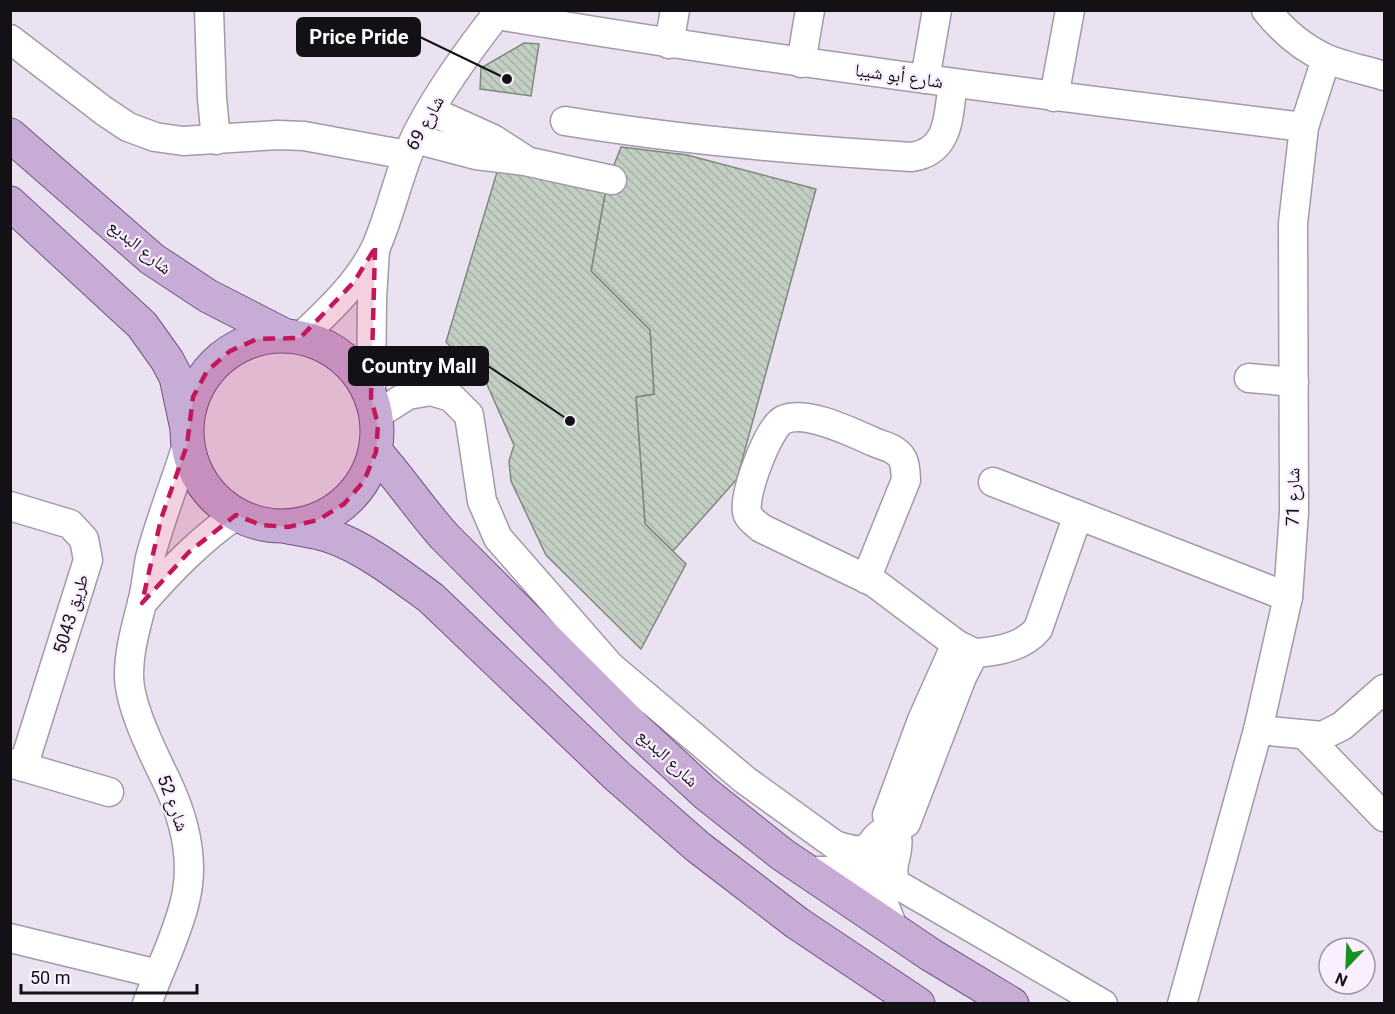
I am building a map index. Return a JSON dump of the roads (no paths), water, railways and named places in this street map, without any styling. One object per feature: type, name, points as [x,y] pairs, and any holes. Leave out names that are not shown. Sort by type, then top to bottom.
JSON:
[{"type":"main road","name":"شارع البديع","points":[[10,135],[152,260],[208,296],[293,337]]},
{"type":"main road","points":[[10,203],[142,325],[167,360],[176,377],[193,466],[204,486],[218,502],[236,515],[261,525],[288,526],[330,536],[399,574],[431,598],[616,775],[698,848],[797,922],[918,1004]]},
{"type":"main road","points":[[187,436],[193,397],[207,371],[230,351],[257,339],[293,337],[330,349],[355,370],[373,407],[378,425],[376,452],[364,481],[344,504],[318,520],[288,526]]},
{"type":"main road","name":"شارع البديع","points":[[376,452],[444,536],[634,727],[705,793],[783,855],[931,956],[1012,1004]]},
{"type":"street","points":[[209,10],[216,140]]},
{"type":"street","points":[[669,44],[675,10]]},
{"type":"street","points":[[801,63],[810,10]]},
{"type":"street","points":[[565,121],[616,130],[753,146],[912,156],[930,151],[943,137],[937,10]]},
{"type":"street","points":[[1054,96],[1070,10]]},
{"type":"street","points":[[1266,10],[1278,25],[1301,44],[1326,58],[1384,76]]},
{"type":"street","name":"شارع أبو شيبا","points":[[498,13],[669,44],[801,63],[1304,127]]},
{"type":"street","name":"شارع 69","points":[[293,337],[328,311],[354,282],[375,248],[411,147],[449,80],[498,13]]},
{"type":"street","points":[[10,39],[128,127],[164,138],[183,141],[278,135],[304,136],[525,161],[612,180]]},
{"type":"street","name":"شارع 71","points":[[1182,1004],[1258,730],[1288,597],[1294,512],[1293,223],[1304,127],[1326,58]]},
{"type":"street","points":[[431,111],[499,142],[525,161]]},
{"type":"street","name":"شارع 69","points":[[373,407],[372,299],[375,248]]},
{"type":"street","points":[[1249,378],[1293,382]]},
{"type":"street","points":[[373,407],[408,395],[431,391],[451,397],[469,415],[482,501],[498,538],[610,666],[745,780],[835,845],[848,850],[861,851],[869,848],[884,831],[906,823],[962,677],[965,648]]},
{"type":"street","points":[[866,579],[906,480],[905,463],[896,451],[836,425],[808,418],[785,418],[776,424],[751,480],[746,502],[747,515],[761,528],[866,579],[965,648],[1005,649],[1035,633],[1078,515]]},
{"type":"street","name":"شارع 52","points":[[147,1004],[185,900],[189,863],[184,827],[172,792],[132,700],[129,675],[134,626],[142,603],[150,560],[187,436]]},
{"type":"street","points":[[993,482],[1288,597]]},
{"type":"street","name":"طريق 5043","points":[[10,506],[70,524],[84,539],[88,560],[17,765],[109,792]]},
{"type":"street","name":"شارع 52","points":[[142,603],[189,552],[236,515]]},
{"type":"street","points":[[1258,730],[1322,736],[1342,726],[1384,690]]},
{"type":"street","points":[[1305,735],[1384,817]]},
{"type":"street","points":[[893,829],[874,878],[894,930]]},
{"type":"street","points":[[893,829],[897,836],[893,878],[898,885],[1103,1004]]},
{"type":"street","points":[[809,871],[839,871],[874,878]]},
{"type":"street","points":[[10,938],[158,974]]},
{"type":"place","name":"Price Pride","points":[[507,79]]},
{"type":"place","name":"Country Mall","points":[[570,421]]}]
